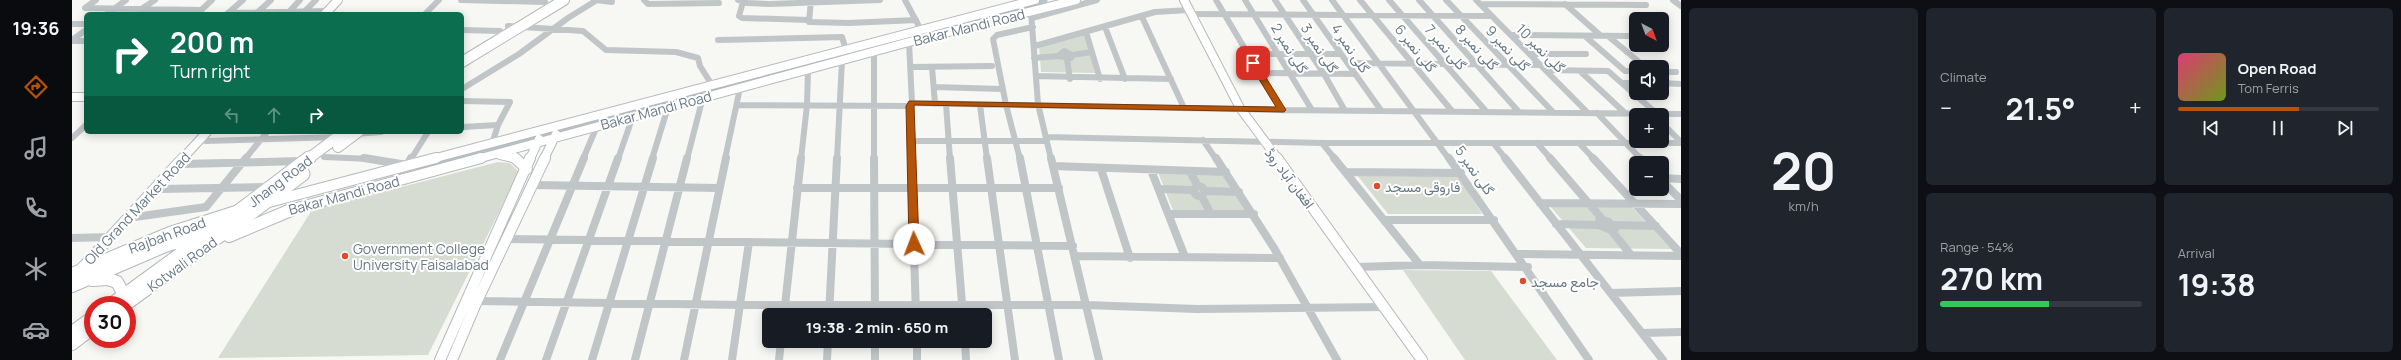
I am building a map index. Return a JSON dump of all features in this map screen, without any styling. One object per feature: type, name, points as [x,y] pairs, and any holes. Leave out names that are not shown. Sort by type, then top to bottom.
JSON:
[{"type":"highway","points":[[464,53],[564,0]]},
{"type":"highway","points":[[464,61],[547,1]]},
{"type":"highway","name":"Jhang Road","points":[[238,223],[324,157],[349,134]]},
{"type":"highway","name":"Jhang Road","points":[[215,229],[307,160],[349,134]]},
{"type":"main road","points":[[323,12],[331,0]]},
{"type":"main road","points":[[323,12],[338,0]]},
{"type":"main road","name":"Bakar Mandi Road","points":[[264,203],[559,127],[1035,0]]},
{"type":"main road","name":"Bakar Mandi Road","points":[[238,223],[291,210],[909,42],[1031,15],[1076,0]]},
{"type":"main road","name":"افغان آباد روڈ","points":[[1184,0],[1240,108],[1413,346]]},
{"type":"main road","points":[[814,59],[820,66]]},
{"type":"main road","points":[[72,97],[84,97]]},
{"type":"main road","points":[[452,360],[477,301],[559,127]]},
{"type":"main road","points":[[440,360],[527,169],[542,131]]},
{"type":"main road","name":"Old Grand Market Road","points":[[112,237],[135,217],[184,164],[207,136]]},
{"type":"main road","name":"Old Grand Market Road","points":[[79,276],[112,237],[207,136]]},
{"type":"main road","points":[[483,158],[498,155],[512,156],[522,161],[527,169]]},
{"type":"main road","name":"Rajbah Road","points":[[79,276],[170,233],[264,203]]},
{"type":"main road","points":[[193,256],[245,228],[291,210]]},
{"type":"main road","name":"Rajbah Road","points":[[79,276],[215,229],[238,223]]},
{"type":"main road","name":"Kotwali Road","points":[[131,296],[193,256],[238,223]]},
{"type":"main road","name":"Kotwali Road","points":[[130,296],[215,229]]},
{"type":"main road","points":[[79,276],[110,279],[118,282],[124,287],[125,296]]},
{"type":"main road","points":[[72,332],[84,323]]},
{"type":"main road","points":[[72,344],[84,335]]},
{"type":"main road","points":[[1413,346],[1414,360]]},
{"type":"main road","points":[[1413,346],[1422,360]]},
{"type":"main road","points":[[1413,346],[1425,360]]},
{"type":"street","points":[[96,0],[85,8],[201,10]]},
{"type":"street","points":[[109,12],[126,0]]},
{"type":"street","points":[[143,8],[155,0]]},
{"type":"street","points":[[198,12],[212,0]]},
{"type":"street","points":[[230,12],[242,0]]},
{"type":"street","points":[[258,12],[271,0]]},
{"type":"street","points":[[289,12],[300,0]]},
{"type":"street","points":[[304,12],[316,0]]},
{"type":"street","points":[[427,12],[439,0]]},
{"type":"street","points":[[461,0],[547,1]]},
{"type":"street","points":[[464,88],[519,54],[597,0],[612,2]]},
{"type":"street","points":[[644,0],[648,4],[719,3]]},
{"type":"street","points":[[880,0],[740,1],[739,16],[742,18],[809,20],[811,23],[916,20]]},
{"type":"street","points":[[905,0],[921,30]]},
{"type":"street","points":[[1097,0],[1031,15],[1035,46],[1034,58],[1038,104],[1099,360]]},
{"type":"street","points":[[1216,0],[1281,110]]},
{"type":"street","name":"گلی نمبر 2","points":[[1245,0],[1291,73],[1312,110]]},
{"type":"street","name":"گلی نمبر 3","points":[[1275,0],[1309,54],[1324,74],[1344,109]]},
{"type":"street","name":"گلی نمبر 4","points":[[1303,0],[1380,109]]},
{"type":"street","name":"گلی نمبر 5","points":[[1332,0],[1439,143],[1519,254],[1589,360]]},
{"type":"street","name":"گلی نمبر 6","points":[[1360,0],[1452,111]]},
{"type":"street","name":"گلی نمبر 7","points":[[1389,0],[1485,110]]},
{"type":"street","name":"گلی نمبر 8","points":[[1419,0],[1518,111]]},
{"type":"street","name":"گلی نمبر 9","points":[[1446,0],[1552,111]]},
{"type":"street","points":[[1673,0],[1681,6]]},
{"type":"street","points":[[809,20],[811,1]]},
{"type":"street","points":[[1478,2],[1646,5]]},
{"type":"street","name":"گلی نمبر 10","points":[[1478,2],[1588,113]]},
{"type":"street","points":[[1565,4],[1600,35]]},
{"type":"street","points":[[1035,46],[1162,11],[1255,15],[1492,16]]},
{"type":"street","points":[[1142,17],[1184,108]]},
{"type":"street","points":[[72,24],[84,24]]},
{"type":"street","points":[[1033,27],[997,35],[993,39],[1002,89],[1016,141],[1026,188],[1059,360]]},
{"type":"street","points":[[1105,27],[1125,79]]},
{"type":"street","points":[[464,30],[509,28],[587,32],[606,50],[676,52],[692,55],[698,58],[700,66],[712,86]]},
{"type":"street","points":[[72,40],[84,31]]},
{"type":"street","points":[[1086,32],[1100,79]]},
{"type":"street","points":[[1512,35],[1586,37],[1600,35],[1628,36]]},
{"type":"street","points":[[1608,36],[1637,60]]},
{"type":"street","points":[[718,40],[842,37],[846,50]]},
{"type":"street","points":[[1586,37],[1625,71],[1629,71]]},
{"type":"street","points":[[72,40],[84,41]]},
{"type":"street","points":[[1059,40],[1061,54]]},
{"type":"street","points":[[909,42],[916,305]]},
{"type":"street","points":[[874,52],[875,305]]},
{"type":"street","points":[[1034,58],[1061,54],[1069,57],[1092,52]]},
{"type":"street","points":[[1247,54],[1341,54]]},
{"type":"street","points":[[1530,54],[1586,54]]},
{"type":"street","points":[[1069,57],[1070,79]]},
{"type":"street","points":[[830,308],[835,188],[841,106],[842,60]]},
{"type":"street","points":[[1348,63],[1541,65]]},
{"type":"street","points":[[910,67],[992,66]]},
{"type":"street","points":[[932,67],[935,104]]},
{"type":"street","points":[[785,308],[807,105],[808,70]]},
{"type":"street","points":[[1546,70],[1608,71],[1648,108]]},
{"type":"street","points":[[1580,71],[1624,113]]},
{"type":"street","points":[[1669,72],[1676,72]]},
{"type":"street","points":[[1259,73],[1354,74]]},
{"type":"street","points":[[1036,76],[1070,79],[1171,80]]},
{"type":"street","points":[[1622,83],[1629,83]]},
{"type":"street","points":[[1669,83],[1681,84]]},
{"type":"street","points":[[934,87],[1002,89]]},
{"type":"street","points":[[684,360],[740,88]]},
{"type":"street","points":[[635,360],[703,98]]},
{"type":"street","points":[[464,101],[510,102],[498,125],[492,144]]},
{"type":"street","points":[[737,105],[874,106],[935,104],[1038,104],[1281,110],[1380,109],[1629,113]]},
{"type":"street","points":[[946,104],[962,306]]},
{"type":"street","points":[[980,105],[1015,360]]},
{"type":"street","points":[[592,360],[668,107]]},
{"type":"street","points":[[1597,113],[1638,156]]},
{"type":"street","points":[[1669,114],[1681,114]]},
{"type":"street","points":[[546,360],[633,116]]},
{"type":"street","points":[[464,127],[498,125]]},
{"type":"street","points":[[500,360],[597,126]]},
{"type":"street","points":[[72,138],[84,127]]},
{"type":"street","points":[[1669,130],[1681,142]]},
{"type":"street","points":[[135,217],[206,207],[265,134]]},
{"type":"street","points":[[207,136],[261,139],[349,134]]},
{"type":"street","points":[[324,157],[363,158],[407,165],[427,134]]},
{"type":"street","points":[[911,141],[1016,141],[1046,139],[1494,144],[1681,142]]},
{"type":"street","points":[[1203,140],[1254,214],[1309,306],[1337,360]]},
{"type":"street","points":[[1322,143],[1420,265]]},
{"type":"street","points":[[1537,143],[1587,202],[1601,222],[1613,228],[1656,226]]},
{"type":"street","points":[[1579,143],[1681,255]]},
{"type":"street","points":[[1494,144],[1663,360]]},
{"type":"street","points":[[184,164],[307,160]]},
{"type":"street","points":[[1053,166],[1101,169],[1226,172]]},
{"type":"street","points":[[1101,169],[1130,258]]},
{"type":"street","points":[[1151,170],[1170,214],[1185,257]]},
{"type":"street","points":[[1190,172],[1196,188],[1203,193],[1211,214]]},
{"type":"street","points":[[1346,172],[1461,173]]},
{"type":"street","points":[[1669,179],[1681,179]]},
{"type":"street","points":[[531,185],[719,188]]},
{"type":"street","points":[[161,189],[272,187]]},
{"type":"street","points":[[1669,187],[1681,200]]},
{"type":"street","points":[[797,188],[1059,188]]},
{"type":"street","points":[[1160,189],[1196,188]]},
{"type":"street","points":[[1203,193],[1239,192]]},
{"type":"street","points":[[1540,203],[1587,202],[1681,204]]},
{"type":"street","points":[[1170,214],[1254,214]]},
{"type":"street","points":[[1384,220],[1494,220]]},
{"type":"street","points":[[1556,224],[1601,222]]},
{"type":"street","points":[[1613,228],[1631,255]]},
{"type":"street","points":[[72,238],[112,237]]},
{"type":"street","points":[[506,239],[1073,246]]},
{"type":"street","points":[[732,360],[749,242]]},
{"type":"street","points":[[1519,254],[1582,256],[1681,255]]},
{"type":"street","points":[[1075,256],[1130,258],[1280,258]]},
{"type":"street","points":[[1357,267],[1420,265],[1528,267]]},
{"type":"street","points":[[1611,293],[1681,291]]},
{"type":"street","points":[[477,301],[609,304],[962,306],[1086,305],[1197,309],[1309,306],[1385,307]]},
{"type":"street","points":[[1643,333],[1681,332]]},
{"type":"street","points":[[779,360],[780,348]]},
{"type":"street","points":[[827,360],[828,348]]},
{"type":"street","points":[[875,348],[875,360]]},
{"type":"street","points":[[917,348],[917,360]]},
{"type":"street","points":[[965,348],[966,360]]},
{"type":"shaded area","points":[[1087,33],[1095,73],[1041,72],[1039,46]]},
{"type":"shaded area","name":"Government College University Faisalabad","points":[[498,162],[510,163],[519,172],[428,355],[218,358],[312,210]]},
{"type":"shaded area","points":[[1158,172],[1223,175],[1248,213],[1174,213]]},
{"type":"shaded area","points":[[1357,175],[1458,176],[1482,214],[1388,214]]},
{"type":"shaded area","points":[[1550,206],[1631,206],[1671,249],[1586,248]]},
{"type":"shaded area","points":[[1403,270],[1491,271],[1557,360],[1465,360]]},
{"type":"waterway","points":[[1029,4],[1044,0]]},
{"type":"waterway","points":[[449,159],[796,67]]},
{"type":"waterway","points":[[430,164],[452,158]]},
{"type":"place","name":"فاروقی مسجد","points":[[1377,186]]},
{"type":"place","name":"Government College University Faisalabad","points":[[345,256]]},
{"type":"place","name":"جامع مسجد","points":[[1523,281]]},
{"type":"route","points":[[914,244],[910,106],[912,103],[980,105],[1038,104],[1281,110],[1253,63]]}]
